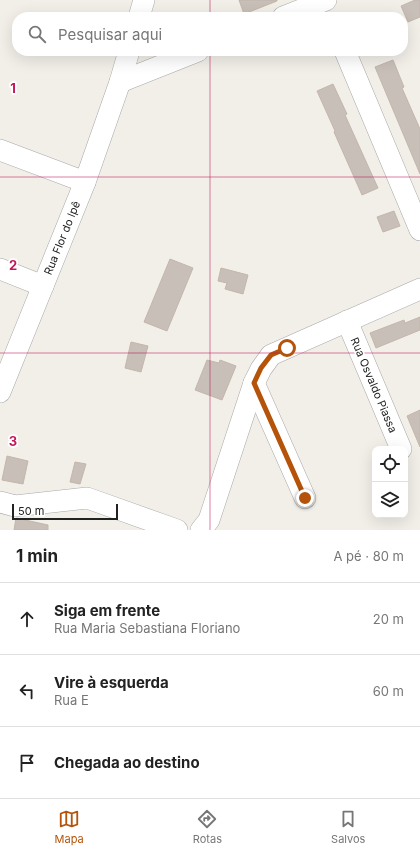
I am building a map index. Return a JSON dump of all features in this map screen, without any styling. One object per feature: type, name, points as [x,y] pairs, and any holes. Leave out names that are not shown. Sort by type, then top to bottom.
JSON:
[{"type":"street","points":[[140,12],[144,0]]},
{"type":"street","points":[[303,12],[327,6]]},
{"type":"street","name":"Rua Flor do Ipê","points":[[0,390],[85,182],[128,56]]},
{"type":"street","points":[[120,82],[185,56]]},
{"type":"street","points":[[347,56],[420,230]]},
{"type":"street","points":[[0,150],[85,182]]},
{"type":"street","points":[[0,269],[43,286]]},
{"type":"street","points":[[201,530],[209,520],[254,383],[261,368],[271,355],[420,289]]},
{"type":"street","name":"Rua Osvaldo Piassa","points":[[347,321],[399,446]]},
{"type":"street","points":[[254,383],[305,498]]},
{"type":"street","points":[[0,502],[15,506],[87,498],[177,530]]},
{"type":"building","points":[[239,0],[277,0],[249,12],[243,12]]},
{"type":"building","points":[[415,0],[420,0],[420,17],[408,22],[408,12],[404,12],[401,6]]},
{"type":"building","points":[[393,60],[404,87],[402,88],[420,129],[420,174],[375,67]]},
{"type":"building","points":[[333,84],[347,114],[345,115],[378,188],[362,195],[317,91]]},
{"type":"building","points":[[394,211],[400,226],[383,232],[377,217]]},
{"type":"building","points":[[170,259],[193,268],[167,331],[144,322]]},
{"type":"building","points":[[221,268],[248,275],[243,294],[225,289],[227,283],[218,281]]},
{"type":"building","points":[[420,317],[420,330],[376,348],[370,333],[404,320],[405,323]]},
{"type":"building","points":[[131,342],[148,346],[141,372],[125,368]]},
{"type":"building","points":[[207,360],[219,363],[220,360],[236,366],[222,400],[195,390]]},
{"type":"building","points":[[420,410],[420,447],[407,416]]},
{"type":"building","points":[[7,456],[28,461],[23,484],[2,480]]},
{"type":"building","points":[[75,462],[86,464],[80,484],[70,482]]},
{"type":"building","points":[[16,518],[48,525],[48,530],[14,530]]},
{"type":"route","points":[[287,348],[271,355],[261,368],[254,383],[305,498]]}]
